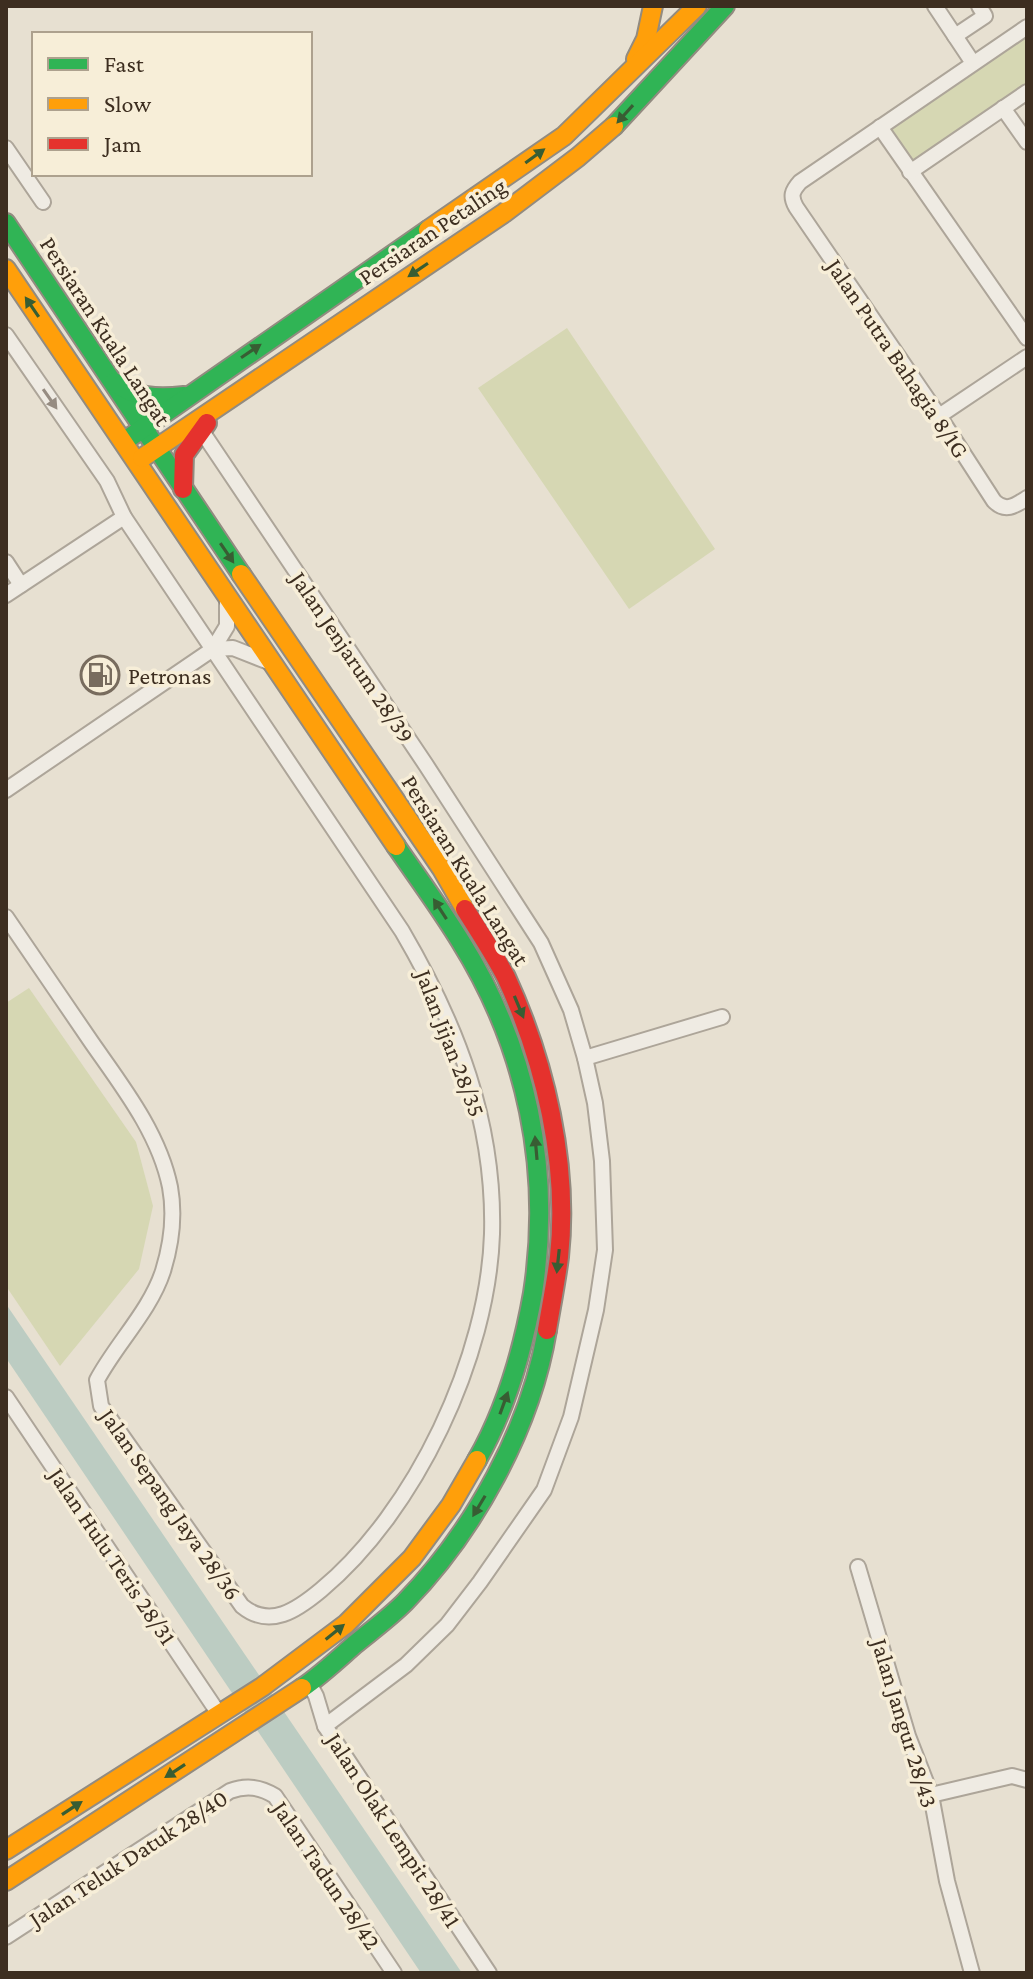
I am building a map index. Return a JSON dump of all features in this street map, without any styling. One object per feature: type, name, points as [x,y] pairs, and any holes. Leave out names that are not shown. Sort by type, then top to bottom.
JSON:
[{"type":"main road","points":[[627,75],[646,39],[653,6]]},
{"type":"main road","name":"Persiaran Petaling","points":[[123,441],[564,136],[697,6]]},
{"type":"main road","name":"Persiaran Petaling","points":[[137,462],[504,213],[578,157],[616,124],[725,6]]},
{"type":"main road","name":"Persiaran Kuala Langat","points":[[6,223],[479,928],[524,1020],[553,1114],[561,1218],[559,1257],[543,1354],[524,1412],[483,1503],[449,1551],[404,1603],[309,1683],[6,1881]]},
{"type":"main road","name":"Persiaran Kuala Langat","points":[[6,1850],[274,1681],[365,1607],[395,1577],[461,1491],[498,1421],[528,1325],[537,1270],[540,1216],[534,1127],[506,1035],[487,989],[462,943],[123,441],[9,280]]},
{"type":"main road","points":[[109,379],[138,397],[159,399],[187,395]]},
{"type":"main road","points":[[183,489],[184,455],[223,402]]},
{"type":"main road","points":[[358,787],[377,774]]},
{"type":"street","points":[[935,6],[973,63]]},
{"type":"street","points":[[955,36],[985,16],[979,6]]},
{"type":"street","points":[[1027,27],[880,127],[1027,338]]},
{"type":"street","points":[[910,172],[1027,92]]},
{"type":"street","points":[[1003,108],[1027,142]]},
{"type":"street","name":"Jalan Putra Bahagia 8/1G","points":[[880,127],[800,182],[791,196],[999,506],[1013,507],[1027,498]]},
{"type":"street","points":[[6,148],[43,202]]},
{"type":"street","name":"Jalan Jijan 28/35","points":[[6,335],[107,481],[124,517],[402,931],[434,986],[475,1095],[485,1132],[491,1183],[492,1234],[488,1283],[477,1329],[449,1411],[416,1478],[371,1540],[329,1584],[283,1616],[263,1617]]},
{"type":"street","points":[[939,416],[1027,357]]},
{"type":"street","name":"Jalan Jenjarum 28/39","points":[[201,430],[426,765],[541,943],[571,1010],[585,1058],[595,1103],[602,1161],[605,1250],[596,1310],[571,1417],[544,1490],[447,1625],[406,1665],[325,1726]]},
{"type":"street","points":[[6,595],[124,517]]},
{"type":"street","points":[[6,562],[21,585]]},
{"type":"street","points":[[6,790],[213,649],[227,626],[229,608],[224,590]]},
{"type":"street","points":[[213,649],[245,651],[278,668]]},
{"type":"street","name":"Jalan Sepang Jaya 28/36","points":[[6,917],[129,1097],[149,1132],[170,1187],[169,1249],[162,1275],[97,1380],[101,1406],[232,1595],[251,1613],[263,1617]]},
{"type":"street","points":[[585,1058],[722,1017]]},
{"type":"street","name":"Jalan Hulu Teris 28/31","points":[[8,1406],[225,1711]]},
{"type":"street","name":"Jalan Jangur 28/43","points":[[858,1567],[908,1736],[931,1795],[947,1881],[972,1973]]},
{"type":"street","name":"Jalan Olak Lempit 28/41","points":[[309,1683],[325,1726],[489,1973]]},
{"type":"street","points":[[931,1795],[1012,1776],[1027,1780]]},
{"type":"street","name":"Jalan Teluk Datuk 28/40","points":[[6,1937],[230,1791],[252,1787]]},
{"type":"street","name":"Jalan Tadun 28/42","points":[[252,1787],[264,1789],[275,1796],[394,1973]]},
{"type":"green space","points":[[1027,32],[1027,86],[912,164],[887,127]]},
{"type":"green space","points":[[567,328],[715,549],[629,609],[478,388]]},
{"type":"green space","points":[[29,988],[136,1142],[153,1206],[139,1269],[60,1366],[6,1286],[6,1003]]},
{"type":"shaded area","points":[[6,1304],[462,1973],[421,1973],[6,1358]]},
{"type":"traffic: fast","points":[[614,126],[725,6]]},
{"type":"traffic: fast","points":[[6,223],[241,574]]},
{"type":"traffic: fast","points":[[129,438],[428,230]]},
{"type":"traffic: fast","points":[[114,382],[147,396],[184,396]]},
{"type":"traffic: fast","points":[[396,846],[461,942],[503,1024],[518,1067],[536,1156],[538,1247],[529,1314],[505,1400],[477,1460]]},
{"type":"traffic: fast","points":[[302,1688],[399,1608],[430,1574],[476,1511],[496,1476],[528,1404],[547,1330]]},
{"type":"traffic: slow","points":[[636,59],[646,39],[653,6]]},
{"type":"traffic: slow","points":[[428,230],[564,136],[697,6]]},
{"type":"traffic: slow","points":[[142,458],[504,213],[614,126]]},
{"type":"traffic: slow","points":[[6,269],[396,846]]},
{"type":"traffic: slow","points":[[241,574],[442,869],[465,909]]},
{"type":"traffic: slow","points":[[6,1850],[262,1687],[346,1624],[412,1558],[451,1505],[477,1460]]},
{"type":"traffic: slow","points":[[6,1881],[302,1688]]},
{"type":"traffic: jam","points":[[183,489],[184,455],[207,423]]},
{"type":"traffic: jam","points":[[465,909],[506,977],[520,1010],[543,1078],[551,1114],[557,1150],[561,1222],[559,1257],[547,1330]]},
{"type":"place","name":"Petronas","points":[[100,675]]}]
